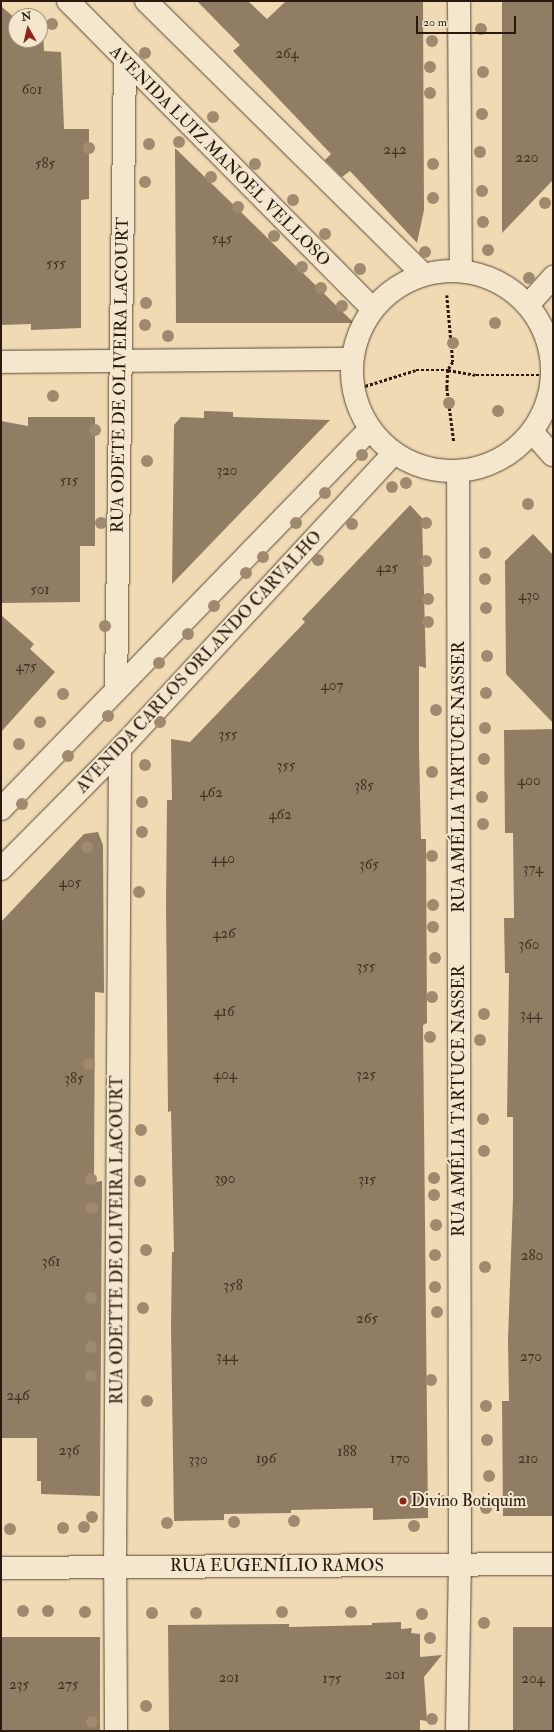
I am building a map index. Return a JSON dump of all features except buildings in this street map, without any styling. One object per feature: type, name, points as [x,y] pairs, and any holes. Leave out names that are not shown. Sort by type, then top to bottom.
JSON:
[{"type":"street","name":"AVENIDA LUIZ MANOEL VELLOSO","points":[[68,1],[125,61],[373,309]]},
{"type":"street","points":[[146,1],[443,272]]},
{"type":"street","points":[[443,272],[460,1]]},
{"type":"street","name":"RUA ODETE DE OLIVEIRA LACOURT","points":[[116,690],[125,61]]},
{"type":"street","points":[[443,272],[492,280],[509,289],[528,305],[547,338],[553,375],[546,405],[532,432],[512,452],[486,465],[458,471],[424,468],[394,453],[370,430],[359,410],[353,390],[352,359],[359,332],[373,309],[396,288],[443,272]]},
{"type":"street","points":[[528,305],[553,277]]},
{"type":"street","points":[[1,362],[352,359]]},
{"type":"street","points":[[1,809],[370,430]]},
{"type":"street","points":[[532,432],[553,455]]},
{"type":"street","name":"AVENIDA CARLOS ORLANDO CARVALHO","points":[[1,869],[120,748],[394,453]]},
{"type":"street","name":"RUA AMÉLIA TARTUCE NASSER","points":[[457,1731],[460,1565],[458,471]]},
{"type":"street","name":"RUA ODETTE DE OLIVEIRA LACOURT","points":[[116,1731],[115,1568],[120,748]]},
{"type":"street","name":"RUA EUGENÍLIO RAMOS","points":[[1,1568],[553,1564]]},
{"type":"path","points":[[443,272],[453,362],[448,370],[447,388],[458,471]]},
{"type":"path","points":[[353,390],[416,370],[448,370],[476,375],[553,375]]},
{"type":"place","name":"Divino Botiquim","points":[[403,1501]]}]
